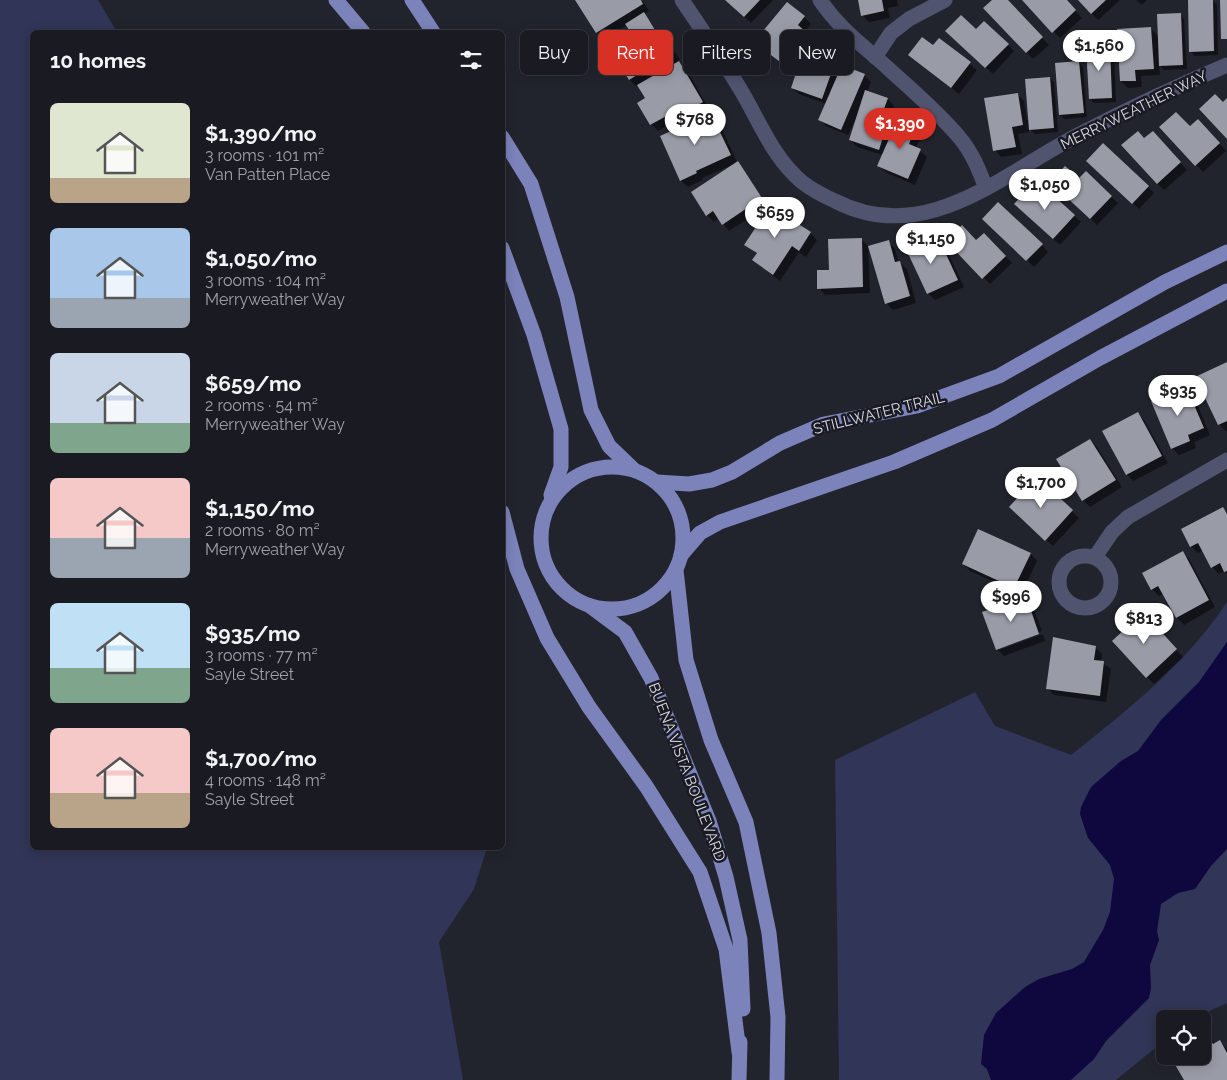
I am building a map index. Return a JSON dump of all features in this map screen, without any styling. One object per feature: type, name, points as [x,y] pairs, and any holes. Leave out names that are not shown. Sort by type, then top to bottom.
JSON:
[{"type":"main road","points":[[336,0],[361,30]]},
{"type":"main road","points":[[412,0],[432,30]]},
{"type":"main road","name":"BUENA VISTA BOULEVARD","points":[[505,142],[531,184],[566,297],[591,410],[609,446],[634,470],[657,482],[672,499],[681,519],[684,539],[682,555],[676,570],[663,588],[645,602],[624,608],[602,609],[590,606],[580,603],[562,590],[548,573],[541,552],[540,538],[545,509],[561,467],[561,429],[534,335],[505,256]]},
{"type":"main road","name":"STILLWATER TRAIL","points":[[657,482],[689,484],[712,480],[732,472],[780,443],[824,424],[917,406],[971,388],[999,376],[1156,286],[1227,252]]},
{"type":"main road","points":[[682,555],[700,533],[720,522],[894,462],[992,420],[1100,358],[1227,291]]},
{"type":"main road","name":"BUENA VISTA BOULEVARD","points":[[545,509],[557,491],[579,474],[592,469],[613,466],[634,470]]},
{"type":"main road","points":[[505,523],[517,569],[548,638],[589,707],[646,786],[700,872],[726,949],[739,1052]]},
{"type":"main road","name":"BUENA VISTA BOULEVARD","points":[[676,570],[686,660],[711,740],[746,822],[769,933],[778,1017],[778,1080]]},
{"type":"main road","name":"BUENA VISTA BOULEVARD","points":[[590,606],[625,632],[651,678],[709,821],[726,876],[740,940],[743,1008],[739,1052],[740,1080]]},
{"type":"street","name":"MERRYWEATHER WAY","points":[[682,0],[731,74],[783,163],[802,182],[820,194],[846,207],[871,214],[903,217],[933,212],[961,202],[1079,134],[1227,65]]},
{"type":"street","points":[[820,0],[833,19],[960,138],[973,157],[986,188]]},
{"type":"street","points":[[875,57],[891,34],[909,19],[945,0]]},
{"type":"street","points":[[1095,557],[1112,532],[1128,517],[1227,460]]},
{"type":"shaded area","points":[[0,0],[98,0],[116,30],[30,30],[30,850],[486,850],[474,889],[439,942],[463,1080],[0,1080]]},
{"type":"shaded area","points":[[1227,602],[1227,1003],[1211,1010],[1156,1010],[1156,1047],[1116,1080],[839,1080],[835,760],[975,692],[995,726],[1071,755],[1155,685],[1175,666]]},
{"type":"shaded area","points":[[1227,642],[1227,849],[1211,866],[1195,889],[1178,893],[1161,904],[1157,931],[1159,940],[1150,965],[1151,988],[1149,998],[1106,1041],[1094,1059],[1071,1080],[991,1080],[987,1069],[981,1064],[984,1035],[996,1013],[1025,987],[1039,979],[1072,969],[1084,962],[1103,930],[1110,912],[1114,879],[1110,865],[1088,838],[1080,814],[1081,807],[1091,787],[1121,761],[1138,751],[1161,720],[1199,682]]},
{"type":"building","points":[[575,0],[641,0],[643,4],[598,30],[596,33]]},
{"type":"building","points":[[725,0],[760,0],[744,17]]},
{"type":"building","points":[[858,0],[882,0],[884,11],[861,16]]},
{"type":"building","points":[[992,0],[1008,0],[1043,37],[1026,53],[983,8]]},
{"type":"building","points":[[1022,0],[1067,0],[1076,10],[1052,33]]},
{"type":"building","points":[[1078,0],[1106,0],[1091,14]]},
{"type":"building","points":[[1188,0],[1213,0],[1214,51],[1189,52]]},
{"type":"building","points":[[1220,0],[1227,0],[1227,39],[1221,39]]},
{"type":"building","points":[[787,2],[805,16],[798,25],[804,30],[780,30],[780,62],[770,54],[770,30],[764,30]]},
{"type":"building","points":[[644,12],[655,30],[629,30],[625,24]]},
{"type":"building","points":[[1181,13],[1183,65],[1159,66],[1157,14]]},
{"type":"building","points":[[961,15],[976,29],[984,21],[1009,44],[985,68],[945,31]]},
{"type":"building","points":[[1151,27],[1154,69],[1135,70],[1136,81],[1120,81],[1117,29]]},
{"type":"building","points":[[922,37],[933,45],[939,38],[971,62],[951,88],[908,55]]},
{"type":"building","points":[[1110,46],[1112,98],[1089,99],[1086,47]]},
{"type":"building","points":[[679,61],[683,68],[683,75],[687,75],[703,102],[684,113],[681,108],[650,125],[637,103],[645,98],[637,85],[654,75],[673,75],[673,64]]},
{"type":"building","points":[[1079,61],[1084,113],[1059,115],[1055,63]]},
{"type":"building","points":[[854,70],[865,74],[841,130],[818,120],[838,75],[854,75]]},
{"type":"building","points":[[626,75],[637,75],[629,80]]},
{"type":"building","points":[[795,75],[831,75],[822,99],[791,88]]},
{"type":"building","points":[[1050,77],[1054,128],[1029,130],[1025,79]]},
{"type":"building","points":[[865,90],[888,98],[884,109],[891,112],[879,150],[849,140]]},
{"type":"building","points":[[1018,93],[1023,125],[1012,127],[1016,147],[993,151],[984,98]]},
{"type":"building","points":[[1215,94],[1223,102],[1227,98],[1227,139],[1199,109]]},
{"type":"building","points":[[1176,112],[1190,126],[1198,119],[1220,143],[1195,166],[1159,127]]},
{"type":"building","points":[[711,113],[731,155],[696,171],[697,173],[680,181],[660,136]]},
{"type":"building","points":[[899,116],[917,124],[909,144],[921,149],[908,179],[877,166]]},
{"type":"building","points":[[1138,131],[1144,138],[1153,131],[1181,162],[1157,184],[1121,145]]},
{"type":"building","points":[[1103,143],[1149,186],[1132,204],[1086,161]]},
{"type":"building","points":[[738,161],[762,198],[722,225],[713,211],[706,216],[691,192]]},
{"type":"building","points":[[1065,166],[1079,178],[1086,171],[1112,196],[1090,219],[1050,182]]},
{"type":"building","points":[[1044,187],[1075,215],[1053,239],[1014,204],[1029,188],[1037,195]]},
{"type":"building","points":[[998,202],[1043,244],[1026,261],[982,219]]},
{"type":"building","points":[[770,206],[811,232],[799,251],[792,246],[773,275],[752,260],[757,253],[744,245]]},
{"type":"building","points":[[962,225],[976,240],[984,233],[1006,256],[982,279],[946,241]]},
{"type":"building","points":[[862,238],[863,287],[817,289],[817,270],[829,270],[828,239]]},
{"type":"building","points":[[925,238],[928,246],[940,241],[958,280],[927,294],[905,247]]},
{"type":"building","points":[[889,240],[895,262],[900,261],[910,296],[885,304],[868,246]]},
{"type":"building","points":[[1227,362],[1227,421],[1218,425],[1195,377]]},
{"type":"building","points":[[1186,386],[1204,428],[1188,435],[1190,441],[1171,449],[1151,401]]},
{"type":"building","points":[[1138,412],[1162,456],[1126,475],[1102,431]]},
{"type":"building","points":[[1090,439],[1116,480],[1082,501],[1056,459]]},
{"type":"building","points":[[1037,477],[1073,510],[1045,541],[1009,507]]},
{"type":"building","points":[[1223,507],[1227,514],[1227,571],[1224,572],[1220,563],[1211,568],[1198,543],[1190,547],[1181,529]]},
{"type":"building","points":[[978,529],[1031,553],[1014,588],[962,564]]},
{"type":"building","points":[[1183,551],[1209,600],[1176,618],[1158,586],[1151,590],[1142,573]]},
{"type":"building","points":[[1026,596],[1039,634],[996,650],[982,612]]},
{"type":"building","points":[[1143,612],[1177,649],[1146,678],[1112,641]]},
{"type":"building","points":[[1053,637],[1096,646],[1094,660],[1104,661],[1100,696],[1046,689]]},
{"type":"building","points":[[1220,1040],[1227,1053],[1227,1080],[1184,1080],[1175,1065],[1211,1065],[1211,1041],[1213,1044]]}]
